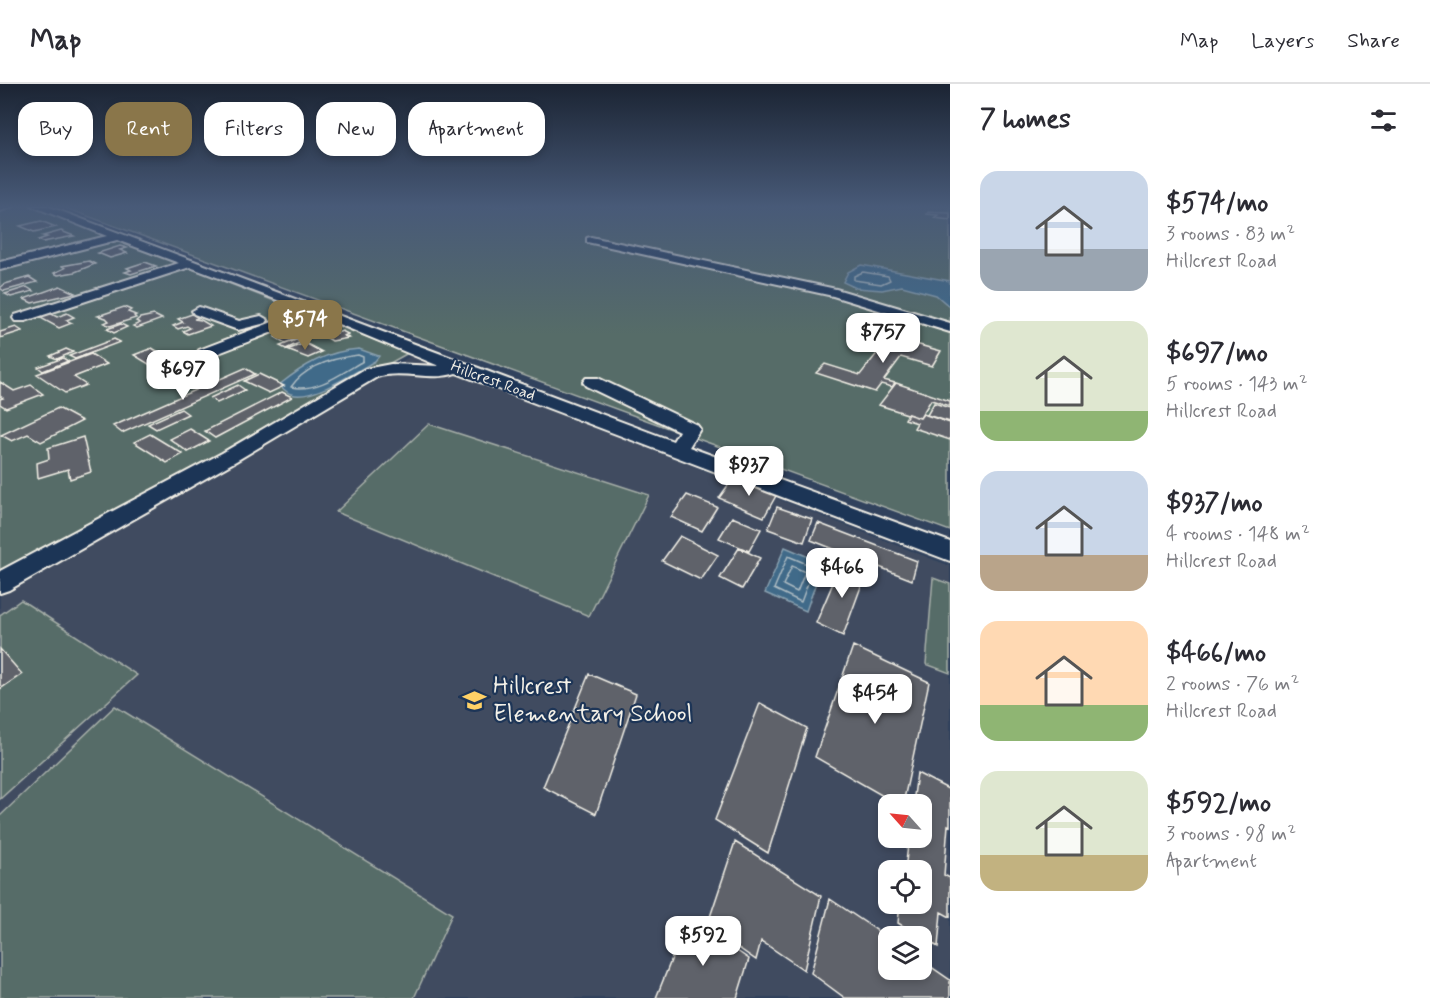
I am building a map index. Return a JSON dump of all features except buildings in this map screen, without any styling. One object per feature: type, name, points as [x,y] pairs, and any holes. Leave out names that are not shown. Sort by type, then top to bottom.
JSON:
[{"type":"street","points":[[0,266],[68,249]]},
{"type":"street","name":"Hillcrest Road","points":[[152,249],[310,308],[459,368],[950,552]]},
{"type":"street","points":[[631,249],[836,293],[950,328]]},
{"type":"street","points":[[20,318],[190,263]]},
{"type":"street","points":[[199,312],[238,326],[310,308]]},
{"type":"street","points":[[204,353],[310,308]]},
{"type":"street","points":[[1,581],[229,457],[371,373],[390,368],[435,372],[459,368]]},
{"type":"street","points":[[592,382],[684,424],[690,429],[677,449]]},
{"type":"shaded area","name":"Hillcrest Elementary School","points":[[411,356],[950,566],[950,998],[0,998],[0,595]]},
{"type":"green space","points":[[0,249],[140,249],[408,353],[0,581]]},
{"type":"green space","points":[[177,249],[950,249],[950,531]]},
{"type":"green space","points":[[429,424],[649,495],[589,616],[336,512]]},
{"type":"green space","points":[[933,578],[950,584],[950,673],[926,664]]},
{"type":"green space","points":[[21,600],[137,675],[0,799],[0,615]]},
{"type":"green space","points":[[115,706],[452,914],[414,998],[0,998],[0,816]]},
{"type":"water","points":[[861,265],[950,281],[950,307],[936,295],[902,286],[882,290],[856,288],[843,282],[848,272]]},
{"type":"water","points":[[359,349],[379,356],[375,361],[322,390],[300,395],[290,393],[279,385],[316,360],[347,350]]},
{"type":"water","points":[[785,547],[823,563],[806,611],[765,593]]},
{"type":"place","name":"Hillcrest Elementary School","points":[[475,700]]}]
